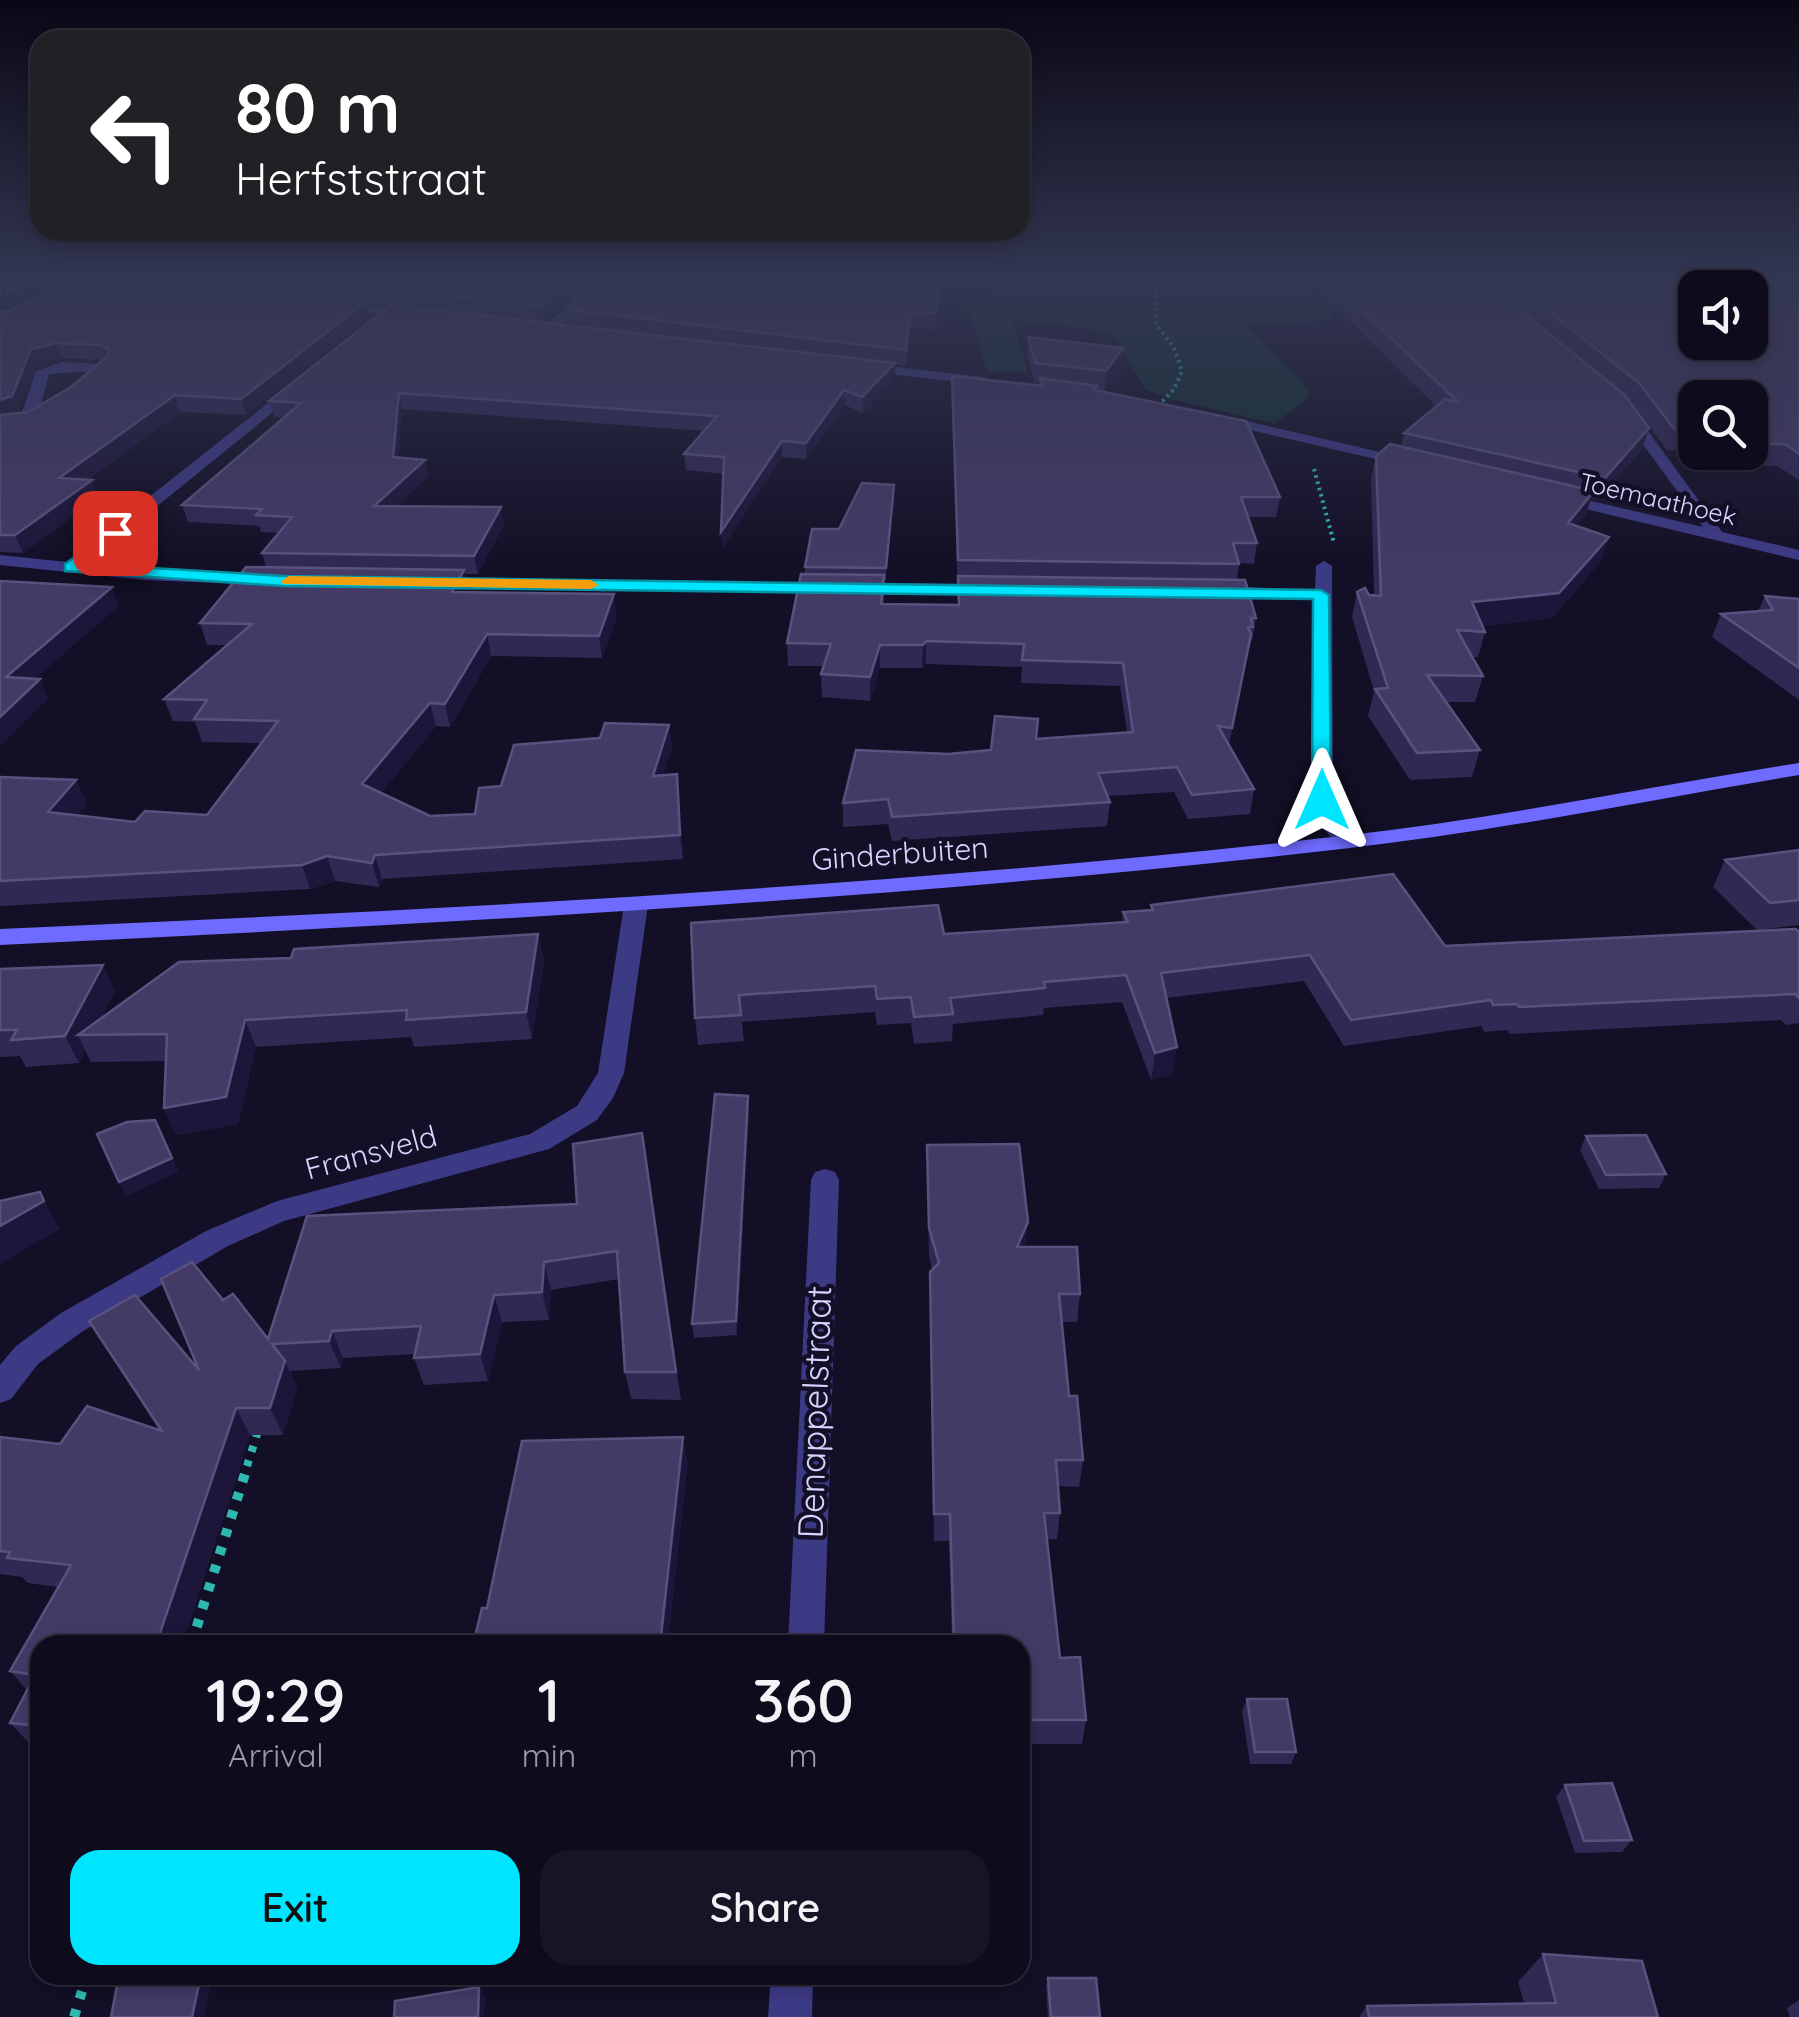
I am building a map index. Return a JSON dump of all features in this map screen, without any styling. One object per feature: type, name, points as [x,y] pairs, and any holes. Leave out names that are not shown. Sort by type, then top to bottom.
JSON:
[{"type":"main road","name":"Ginderbuiten","points":[[0,936],[251,928],[636,905],[1076,871],[1348,842],[1799,768]]},
{"type":"street","points":[[28,420],[42,374]]},
{"type":"street","points":[[81,389],[98,374]]},
{"type":"street","points":[[70,568],[313,374]]},
{"type":"street","points":[[924,374],[992,382]]},
{"type":"street","points":[[1610,396],[1625,409],[1718,536]]},
{"type":"street","points":[[1158,406],[1427,467]]},
{"type":"street","name":"Toemaathoek","points":[[1543,494],[1799,556]]},
{"type":"street","points":[[0,560],[214,580],[289,581]]},
{"type":"street","points":[[1324,566],[1322,800],[1329,820],[1348,842]]},
{"type":"street","points":[[419,584],[1002,589]]},
{"type":"street","points":[[1196,591],[1321,595]]},
{"type":"street","name":"Fransveld","points":[[0,1389],[27,1355],[72,1322],[216,1239],[277,1212],[539,1142],[588,1113],[604,1091],[610,1073],[636,905]]},
{"type":"street","name":"Denappelstraat","points":[[806,1635],[825,1180]]},
{"type":"street","points":[[790,2017],[792,1985]]},
{"type":"path","points":[[1158,406],[1174,389],[1181,374]]},
{"type":"path","points":[[1311,439],[1308,450],[1334,530],[1334,559],[1324,566]]},
{"type":"path","points":[[194,1635],[260,1424]]},
{"type":"path","points":[[74,2017],[84,1985]]},
{"type":"green space","points":[[1136,374],[1294,374],[1309,390],[1307,398],[1275,424],[1170,399],[1145,389]]},
{"type":"building","points":[[0,374],[21,374],[12,396],[0,400]]},
{"type":"building","points":[[86,374],[273,374],[241,399],[175,395],[59,478],[92,480],[15,535],[0,535],[0,415],[28,412]]},
{"type":"building","points":[[303,374],[884,374],[862,397],[844,390],[806,443],[782,441],[721,532],[724,457],[684,454],[717,416],[399,393],[393,457],[425,460],[374,506],[501,507],[474,556],[262,553],[292,517],[256,515],[262,509],[182,505],[301,403],[269,401]]},
{"type":"building","points":[[1429,374],[1599,374],[1624,394],[1649,428],[1605,478],[1404,433],[1445,399],[1458,402]]},
{"type":"building","points":[[1628,374],[1799,374],[1799,454],[1785,444],[1768,444],[1768,380],[1678,380],[1678,429]]},
{"type":"building","points":[[952,376],[1043,386],[1040,378],[1097,386],[1094,390],[1246,421],[1280,497],[1241,497],[1257,543],[1233,543],[1239,564],[958,560]]},
{"type":"building","points":[[1390,444],[1594,491],[1568,523],[1609,537],[1559,593],[1472,602],[1485,632],[1457,630],[1483,676],[1427,675],[1480,750],[1417,753],[1375,689],[1388,688],[1357,592],[1365,588],[1369,595],[1381,596],[1376,456]]},
{"type":"building","points":[[862,483],[894,485],[886,568],[805,567],[812,529],[839,529]]},
{"type":"building","points":[[246,567],[464,570],[452,592],[614,594],[599,636],[487,634],[445,704],[430,703],[362,784],[430,816],[475,814],[479,788],[501,786],[514,745],[600,738],[605,723],[669,725],[653,776],[677,774],[680,835],[375,855],[372,863],[327,856],[302,865],[0,881],[0,777],[76,780],[48,812],[135,822],[145,811],[207,815],[278,721],[194,719],[207,700],[164,699],[252,624],[200,623]]},
{"type":"building","points":[[801,574],[884,575],[881,604],[959,605],[958,576],[1245,580],[1256,618],[1251,618],[1253,627],[1248,627],[1251,634],[1232,728],[1218,726],[1254,789],[1192,795],[1177,767],[1098,773],[1110,802],[892,817],[888,799],[843,803],[856,750],[948,754],[991,750],[995,716],[1038,719],[1036,739],[1133,732],[1123,663],[1022,660],[1024,644],[926,641],[923,645],[880,645],[870,677],[821,674],[831,644],[787,643]]},
{"type":"building","points":[[0,581],[112,587],[6,677],[40,679],[0,717]]},
{"type":"building","points":[[1765,596],[1799,599],[1799,668],[1721,614],[1773,610]]},
{"type":"building","points":[[1799,850],[1799,900],[1770,903],[1725,860]]},
{"type":"building","points":[[1393,874],[1445,946],[1796,929],[1799,998],[1795,994],[1519,1007],[1493,1005],[1491,1000],[1351,1020],[1310,955],[1161,973],[1177,1047],[1155,1053],[1126,975],[1044,982],[1045,988],[950,998],[953,1014],[914,1017],[911,997],[877,999],[875,986],[739,995],[741,1015],[695,1018],[691,923],[938,905],[944,934],[1128,922],[1123,912],[1153,910],[1151,905]]},
{"type":"building","points":[[538,934],[526,1012],[406,1020],[407,1010],[245,1020],[226,1097],[164,1108],[167,1034],[78,1035],[179,962],[291,958],[294,949]]},
{"type":"building","points":[[103,965],[65,1036],[11,1040],[17,1030],[0,1030],[0,969]]},
{"type":"building","points":[[715,1094],[748,1096],[736,1321],[692,1324]]},
{"type":"building","points":[[155,1120],[172,1158],[119,1182],[97,1134],[127,1122]]},
{"type":"building","points":[[642,1133],[676,1372],[625,1372],[617,1251],[544,1262],[542,1292],[494,1295],[480,1354],[414,1358],[421,1326],[332,1331],[329,1341],[272,1344],[285,1361],[270,1408],[236,1408],[159,1635],[31,1635],[71,1565],[7,1558],[10,1552],[0,1551],[0,1437],[60,1444],[87,1406],[162,1431],[89,1321],[135,1295],[199,1370],[161,1279],[192,1262],[223,1300],[233,1294],[268,1339],[307,1216],[577,1204],[573,1144]]},
{"type":"building","points":[[1646,1135],[1666,1174],[1606,1175],[1586,1136]]},
{"type":"building","points":[[1019,1144],[1028,1222],[1017,1247],[1077,1247],[1080,1294],[1059,1294],[1069,1396],[1077,1396],[1083,1460],[1056,1460],[1060,1513],[1044,1513],[1060,1658],[1080,1657],[1086,1720],[1030,1720],[1030,1635],[954,1635],[950,1514],[934,1514],[930,1272],[939,1263],[929,1228],[927,1145]]},
{"type":"building","points":[[40,1192],[44,1201],[0,1226],[0,1201]]},
{"type":"building","points":[[683,1437],[661,1635],[475,1635],[482,1608],[487,1608],[522,1441]]},
{"type":"building","points":[[30,1636],[30,1674],[10,1671]]},
{"type":"building","points":[[30,1685],[30,1725],[10,1723]]},
{"type":"building","points":[[1247,1699],[1287,1699],[1296,1752],[1255,1752]]},
{"type":"building","points":[[1612,1783],[1632,1840],[1584,1841],[1565,1785]]},
{"type":"building","points":[[1543,1954],[1642,1961],[1658,2017],[1369,2017],[1367,2006],[1556,2003]]},
{"type":"building","points":[[1048,1978],[1096,1978],[1100,2017],[1051,2017]]},
{"type":"building","points":[[117,1985],[199,1985],[192,2017],[111,2017]]},
{"type":"building","points":[[479,1987],[478,2017],[394,2017],[395,2001]]},
{"type":"slow traffic","points":[[289,581],[591,585]]},
{"type":"route","points":[[115,533],[70,568],[214,580],[1321,595],[1322,800]]}]
